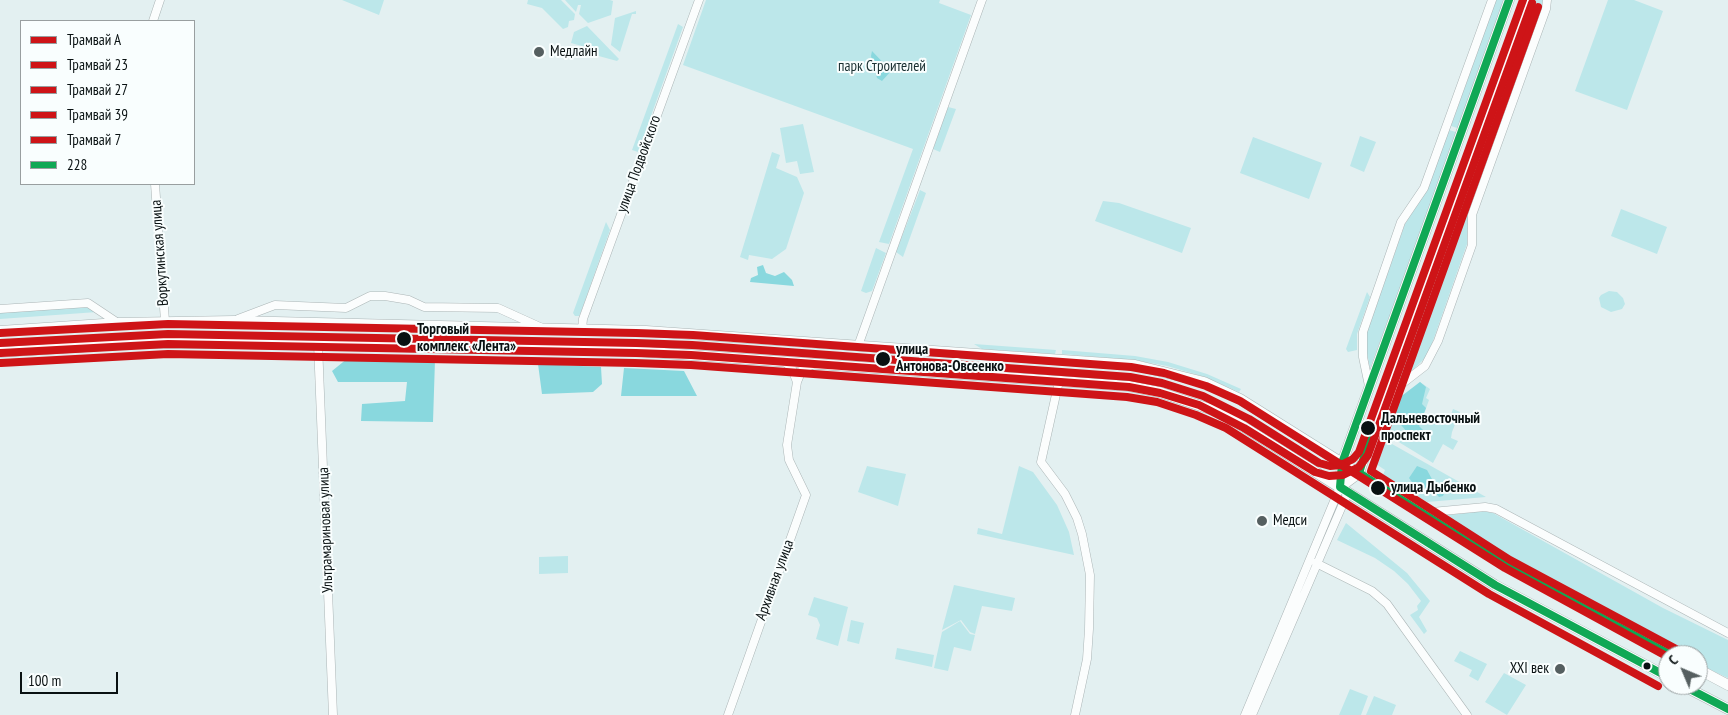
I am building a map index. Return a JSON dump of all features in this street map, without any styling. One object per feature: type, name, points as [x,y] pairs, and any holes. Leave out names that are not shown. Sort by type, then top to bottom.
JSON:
[{"type":"main road","points":[[1344,490],[1342,463],[1509,0]]},
{"type":"main road","points":[[1344,490],[1359,473],[1384,398],[1529,0]]},
{"type":"main road","points":[[0,331],[118,323],[234,321],[582,329],[646,331],[1135,365],[1171,372],[1204,382],[1240,399],[1550,592],[1658,648]]},
{"type":"main road","points":[[0,352],[141,343],[318,344],[635,351],[1129,386],[1159,392],[1214,410],[1253,432],[1495,585],[1658,673]]},
{"type":"main road","points":[[1708,674],[1728,685]]},
{"type":"main road","points":[[1701,695],[1728,709]]},
{"type":"street","points":[[153,20],[160,0]]},
{"type":"street","name":"улица Подвойского","points":[[582,329],[590,302],[699,0]]},
{"type":"street","points":[[858,346],[982,0]]},
{"type":"street","points":[[1369,387],[1363,357],[1363,332],[1401,222],[1424,188],[1492,0]]},
{"type":"street","points":[[1384,398],[1417,374],[1435,349],[1472,245],[1472,215],[1542,18],[1546,0]]},
{"type":"street","name":"Воркутинская улица","points":[[155,185],[165,322]]},
{"type":"street","points":[[234,321],[275,306],[346,308],[370,296],[385,296],[409,300],[424,307],[498,308],[541,328]]},
{"type":"street","points":[[0,310],[88,303],[118,323]]},
{"type":"street","name":"Ультрамариновая улица","points":[[318,344],[333,715]]},
{"type":"street","points":[[785,362],[792,369],[797,382]]},
{"type":"street","points":[[797,382],[806,366],[814,364]]},
{"type":"street","points":[[1059,381],[1041,462],[1065,494],[1077,518],[1090,575],[1090,629],[1087,659],[1075,715]]},
{"type":"street","name":"Архивная улица","points":[[728,715],[744,664],[806,496],[789,460],[787,445],[797,382]]},
{"type":"street","points":[[1252,715],[1316,563],[1344,490]]},
{"type":"street","points":[[1245,715],[1344,490]]},
{"type":"street","points":[[1421,513],[1485,507],[1496,509],[1728,634]]},
{"type":"street","points":[[1316,563],[1372,591],[1387,604],[1466,715]]},
{"type":"green space","points":[[342,0],[384,0],[379,15]]},
{"type":"green space","points":[[528,0],[561,0],[575,14],[574,20],[569,21],[568,27],[563,29],[542,8],[527,4]]},
{"type":"green space","points":[[565,0],[610,0],[613,1],[611,15],[588,23],[579,14],[581,5],[578,5],[576,12]]},
{"type":"green space","name":"парк Строителей","points":[[706,0],[940,0],[939,3],[971,15],[889,244],[879,242],[913,149],[683,65]]},
{"type":"green space","points":[[1496,0],[1507,0],[1460,129],[1451,126]]},
{"type":"green space","points":[[1534,0],[1543,0],[1542,7],[1493,142],[1483,139]]},
{"type":"green space","points":[[1608,0],[1634,0],[1663,11],[1627,110],[1575,91]]},
{"type":"green space","points":[[636,11],[636,14],[632,14],[620,52],[611,45],[615,18]]},
{"type":"green space","points":[[678,24],[683,27],[638,152],[632,150]]},
{"type":"green space","points":[[587,26],[619,59],[617,61],[595,55],[596,50],[571,43],[574,32]]},
{"type":"green space","points":[[872,51],[891,71],[882,81],[877,78],[871,56]]},
{"type":"green space","points":[[948,107],[956,109],[940,152],[933,149]]},
{"type":"green space","points":[[803,124],[814,172],[800,174],[797,161],[786,163],[780,128]]},
{"type":"green space","points":[[1449,130],[1459,133],[1370,368],[1365,343],[1366,335],[1405,224],[1427,190]]},
{"type":"green space","points":[[1360,136],[1376,142],[1364,172],[1350,166]]},
{"type":"green space","points":[[1253,137],[1322,163],[1309,199],[1240,173]]},
{"type":"green space","points":[[1481,143],[1492,146],[1468,214],[1467,244],[1428,355],[1401,382],[1399,379],[1404,357]]},
{"type":"green space","points":[[772,152],[780,155],[776,168],[797,177],[804,193],[786,249],[772,259],[749,255],[748,260],[740,257]]},
{"type":"green space","points":[[920,190],[926,193],[903,257],[896,252]]},
{"type":"green space","points":[[1103,201],[1119,203],[1191,228],[1182,253],[1095,221]]},
{"type":"green space","points":[[1621,209],[1667,227],[1657,254],[1611,236]]},
{"type":"green space","points":[[606,222],[610,230],[581,312],[579,316],[575,316],[573,313]]},
{"type":"green space","points":[[876,248],[886,253],[872,291],[866,293],[861,291]]},
{"type":"green space","points":[[763,265],[766,273],[775,276],[784,272],[792,280],[794,286],[750,282],[751,278],[758,275],[757,267]]},
{"type":"green space","points":[[1609,291],[1617,292],[1623,298],[1625,304],[1622,309],[1611,312],[1601,307],[1599,298]]},
{"type":"green space","points":[[1367,292],[1370,297],[1357,334],[1357,350],[1348,352],[1346,349]]},
{"type":"green space","points":[[85,306],[97,312],[0,319],[0,312]]},
{"type":"green space","points":[[974,344],[1056,350],[1055,354],[982,349]]},
{"type":"green space","points":[[1062,350],[1135,356],[1168,362],[1207,374],[1241,389],[1239,392],[1205,377],[1167,366],[1134,360],[1062,354]]},
{"type":"green space","points":[[348,358],[435,360],[433,422],[361,421],[362,404],[405,401],[407,382],[338,382],[332,371]]},
{"type":"green space","points":[[538,364],[601,367],[602,384],[593,392],[542,394]]},
{"type":"green space","points":[[624,368],[684,371],[697,396],[621,396]]},
{"type":"green space","points":[[1420,382],[1430,389],[1426,398],[1429,400],[1424,414],[1448,423],[1453,409],[1460,412],[1451,438],[1458,441],[1453,450],[1443,444],[1433,463],[1384,433],[1395,402]]},
{"type":"green space","points":[[1420,382],[1426,387],[1422,404],[1426,408],[1419,426],[1423,430],[1420,442],[1407,432],[1397,420],[1389,416],[1399,398]]},
{"type":"green space","points":[[1382,443],[1392,444],[1486,497],[1427,502],[1383,475],[1385,470],[1373,462],[1379,445]]},
{"type":"green space","points":[[867,466],[906,474],[898,506],[858,492]]},
{"type":"green space","points":[[1019,466],[1033,472],[1057,505],[1069,532],[1074,555],[977,534],[978,528],[1002,534]]},
{"type":"green space","points":[[1417,466],[1427,470],[1433,481],[1447,487],[1443,496],[1439,497],[1430,487],[1422,491],[1415,486],[1409,478]]},
{"type":"green space","points":[[1483,511],[1493,513],[1663,608],[1728,640],[1728,678],[1708,669],[1708,645],[1663,645],[1508,562],[1441,518],[1442,516]]},
{"type":"green space","points":[[1346,523],[1407,573],[1430,601],[1419,617],[1427,631],[1424,634],[1410,615],[1418,610],[1417,606],[1421,601],[1408,584],[1394,571],[1375,558],[1337,540]]},
{"type":"green space","points":[[568,556],[568,573],[539,574],[539,557]]},
{"type":"green space","points":[[954,585],[1015,598],[1012,611],[982,606],[975,634],[970,632],[961,620],[942,630]]},
{"type":"green space","points":[[814,597],[848,607],[838,646],[816,639],[820,625],[817,618],[808,615]]},
{"type":"green space","points":[[851,620],[864,623],[859,644],[847,641]]},
{"type":"green space","points":[[960,621],[970,634],[975,635],[971,651],[954,647],[948,671],[934,668],[942,632]]},
{"type":"green space","points":[[897,648],[934,655],[932,667],[895,659]]},
{"type":"green space","points":[[1460,651],[1487,664],[1478,681],[1469,676],[1472,670],[1454,661]]},
{"type":"green space","points":[[1504,673],[1526,685],[1507,715],[1485,702]]},
{"type":"green space","points":[[1350,689],[1368,696],[1361,715],[1339,715]]},
{"type":"green space","points":[[1374,696],[1396,705],[1392,715],[1366,715]]},
{"type":"tram line","name":"А","points":[[0,343],[168,334],[636,343],[692,345],[1130,377],[1162,383],[1203,396],[1249,419],[1319,463],[1330,466],[1341,465],[1353,459],[1359,452],[1523,0]]},
{"type":"tram line","name":"23","points":[[1,353],[168,344],[636,353],[691,355],[1129,387],[1160,393],[1199,405],[1244,428],[1315,472],[1329,476],[1343,475],[1359,467],[1368,455],[1532,3]]},
{"type":"tram line","name":"7","points":[[1538,7],[1371,471],[1510,560],[1669,645]]},
{"type":"tram line","name":"27","points":[[0,333],[168,324],[636,333],[693,335],[1131,367],[1164,373],[1206,386],[1240,401],[1505,568],[1658,652]]},
{"type":"tram line","name":"39","points":[[1,363],[168,354],[635,363],[691,365],[1127,397],[1157,402],[1196,415],[1226,428],[1489,594],[1658,686]]},
{"type":"transit line","name":"228","points":[[1509,0],[1342,463],[1340,487],[1495,585],[1658,672]]},
{"type":"transit line","name":"228","points":[[1370,438],[1359,473],[1506,566],[1658,648]]},
{"type":"transit line","name":"228","points":[[1701,695],[1728,709]]},
{"type":"place","name":"Медлайн","points":[[539,52]]},
{"type":"place","name":"Торговый комплекс «Лента»","points":[[404,339]]},
{"type":"place","name":"улица Антонова-Овсеенко","points":[[883,359]]},
{"type":"place","name":"Дальневосточный проспект","points":[[1368,428]]},
{"type":"place","name":"улица Дыбенко","points":[[1378,488]]},
{"type":"place","name":"Медси","points":[[1262,521]]},
{"type":"place","name":"XXI век","points":[[1560,669]]}]
